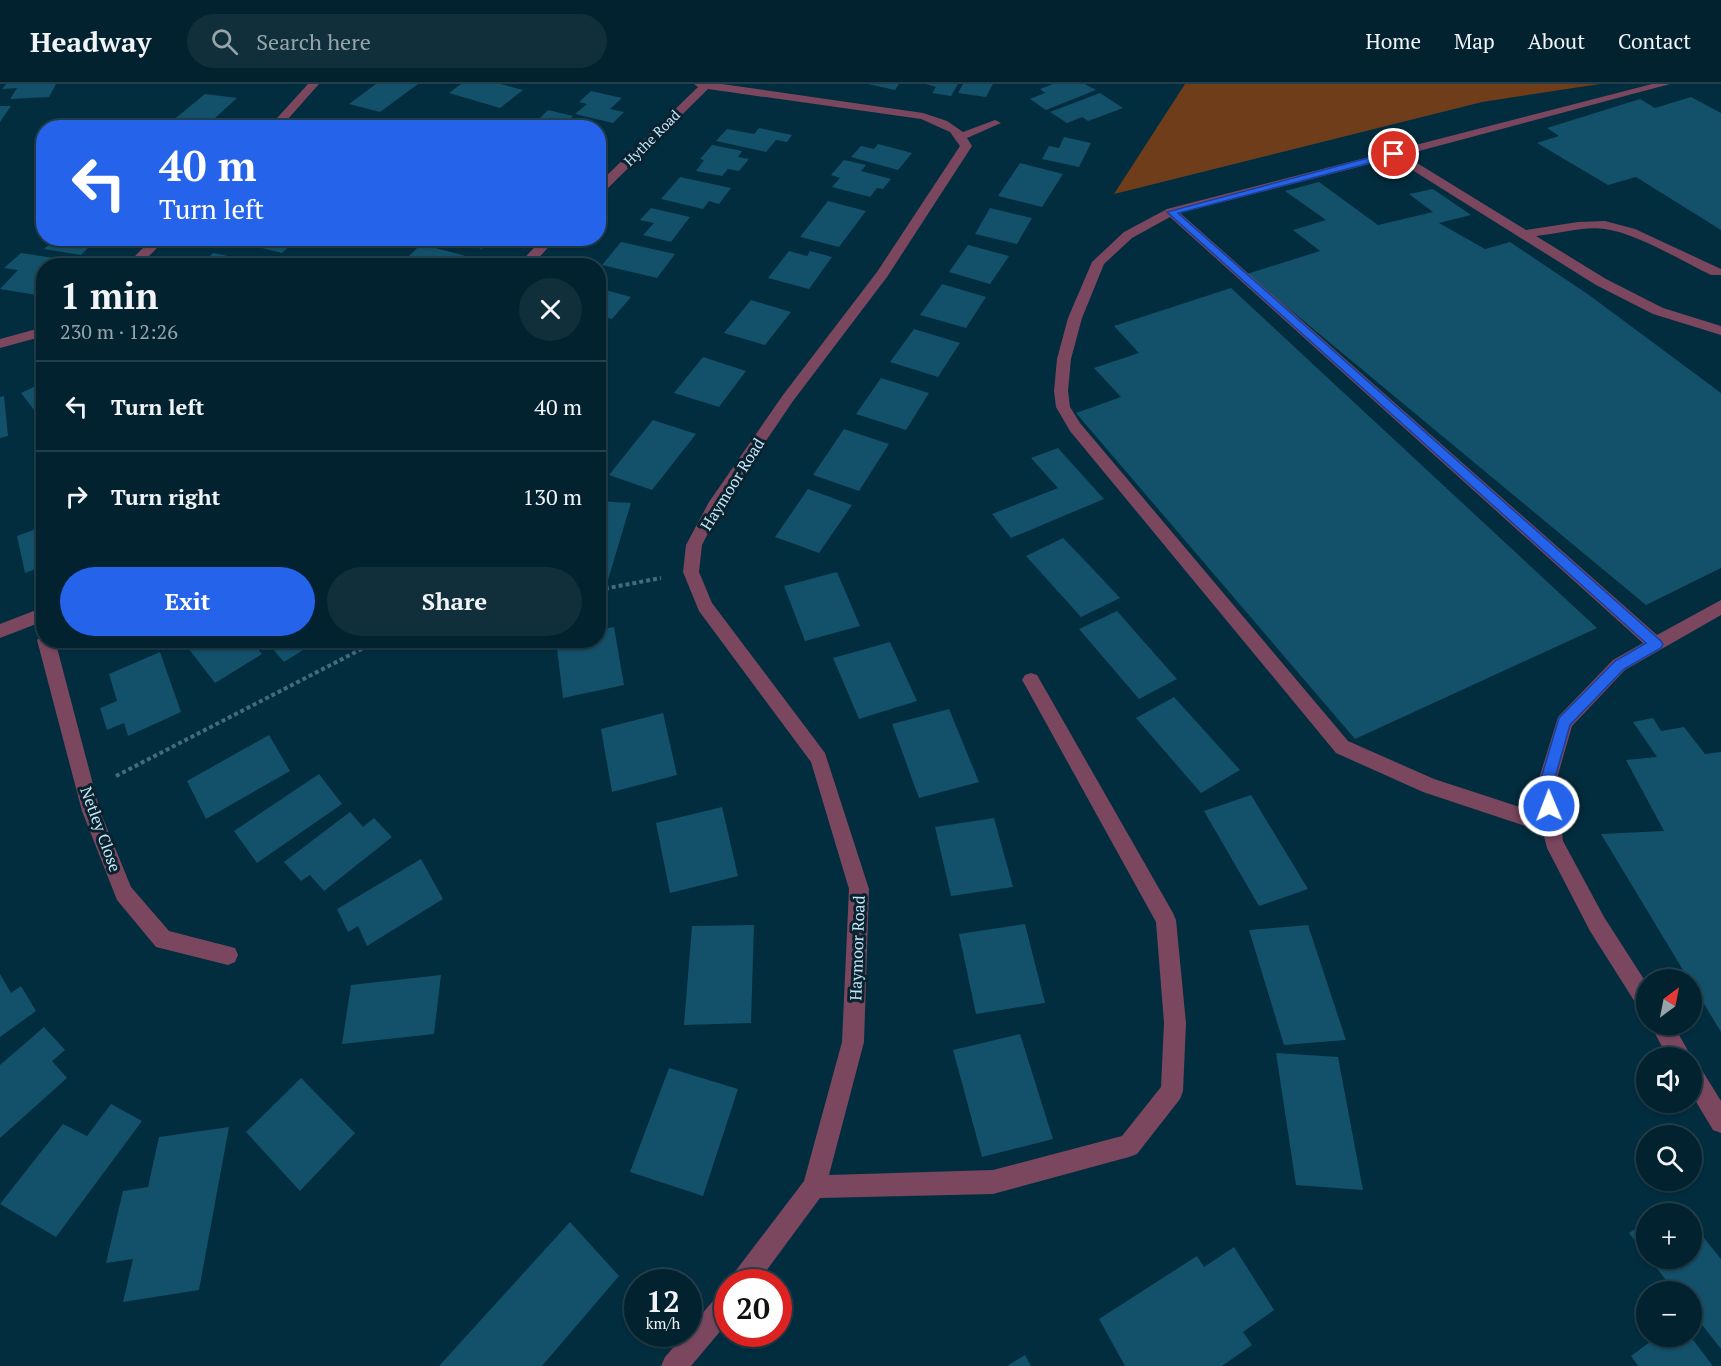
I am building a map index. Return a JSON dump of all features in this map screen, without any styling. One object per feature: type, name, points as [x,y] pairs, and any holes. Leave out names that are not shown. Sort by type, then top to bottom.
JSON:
[{"type":"street","points":[[280,120],[314,84]]},
{"type":"street","points":[[1551,826],[1430,786],[1342,747],[1076,427],[1063,407],[1061,391],[1064,359],[1075,318],[1098,262],[1128,235],[1171,212],[1665,84]]},
{"type":"street","points":[[702,85],[923,116],[947,124],[962,136],[995,123]]},
{"type":"street","name":"Hythe Road","points":[[606,183],[702,85]]},
{"type":"street","name":"Haymoor Road","points":[[753,1269],[814,1187],[853,1042],[859,889],[819,759],[705,606],[691,572],[694,545],[714,506],[788,398],[882,274],[949,176],[966,146],[962,136]]},
{"type":"street","points":[[1394,154],[1601,282],[1658,311],[1721,331]]},
{"type":"street","points":[[1171,212],[1656,644]]},
{"type":"street","points":[[1523,234],[1578,226],[1605,225],[1631,232],[1716,272]]},
{"type":"street","points":[[140,258],[152,246]]},
{"type":"street","points":[[531,258],[543,246]]},
{"type":"street","points":[[0,344],[36,333]]},
{"type":"street","points":[[1636,986],[1597,924],[1554,842],[1546,785],[1564,722],[1619,665],[1721,607]]},
{"type":"street","points":[[0,631],[36,622]]},
{"type":"street","name":"Netley Close","points":[[48,648],[91,812],[124,892],[163,940],[228,955]]},
{"type":"street","points":[[814,1187],[993,1182],[1129,1146],[1172,1091],[1175,1023],[1166,920],[1031,680]]},
{"type":"street","points":[[1702,1091],[1721,1122]]},
{"type":"street","points":[[675,1366],[714,1320]]},
{"type":"path","points":[[606,588],[691,572]]},
{"type":"path","points":[[86,790],[363,648]]},
{"type":"shaded area","points":[[1185,84],[1600,84],[1482,102],[1114,194]]},
{"type":"building","points":[[6,84],[56,84],[49,97],[10,99],[17,88],[2,89]]},
{"type":"building","points":[[376,84],[418,84],[380,112],[349,104]]},
{"type":"building","points":[[461,84],[501,84],[523,90],[500,108],[449,93]]},
{"type":"building","points":[[868,84],[899,84],[895,90]]},
{"type":"building","points":[[926,84],[958,84],[951,96],[932,93],[936,87]]},
{"type":"building","points":[[963,84],[993,84],[986,97],[958,93]]},
{"type":"building","points":[[1053,84],[1085,84],[1096,90],[1046,110],[1030,99],[1045,93],[1040,89]]},
{"type":"building","points":[[591,91],[622,98],[610,109],[624,112],[613,123],[575,114],[587,104],[579,102]]},
{"type":"building","points":[[1100,93],[1123,108],[1088,121],[1082,117],[1067,123],[1050,112]]},
{"type":"building","points":[[205,94],[237,98],[213,120],[173,120]]},
{"type":"building","points":[[1691,97],[1721,113],[1721,230],[1636,177],[1608,185],[1537,143],[1559,136],[1547,128],[1640,99],[1655,108]]},
{"type":"building","points":[[0,106],[11,106],[0,122]]},
{"type":"building","points":[[548,110],[573,116],[569,120],[540,118]]},
{"type":"building","points":[[759,128],[792,135],[787,142],[776,140],[766,152],[716,141],[727,129],[754,134]]},
{"type":"building","points":[[1064,137],[1091,143],[1079,167],[1042,159],[1049,146],[1059,148]]},
{"type":"building","points":[[878,144],[912,153],[898,170],[851,157],[861,146],[874,149]]},
{"type":"building","points":[[712,145],[742,151],[738,157],[749,159],[739,171],[728,169],[722,176],[696,171],[704,160],[700,159]]},
{"type":"building","points":[[844,160],[866,165],[861,171],[891,179],[883,189],[877,188],[870,197],[832,187],[840,178],[831,175]]},
{"type":"building","points":[[1020,163],[1063,174],[1042,207],[998,196]]},
{"type":"building","points":[[680,177],[731,188],[719,204],[709,201],[703,209],[661,199]]},
{"type":"building","points":[[1319,182],[1378,225],[1433,212],[1409,194],[1433,189],[1471,215],[1439,223],[1485,249],[1510,242],[1589,295],[1721,393],[1721,568],[1646,605],[1247,274],[1320,251],[1293,230],[1326,220],[1285,191]]},
{"type":"building","points":[[828,201],[866,211],[839,247],[800,237]]},
{"type":"building","points":[[651,208],[690,217],[671,242],[643,235],[654,223],[640,220]]},
{"type":"building","points":[[990,208],[1032,218],[1017,244],[975,234]]},
{"type":"building","points":[[621,242],[675,254],[657,278],[606,266],[606,260]]},
{"type":"building","points":[[968,245],[1009,256],[990,284],[949,272]]},
{"type":"building","points":[[47,246],[90,246],[81,255],[44,249]]},
{"type":"building","points":[[254,246],[289,246],[282,253]]},
{"type":"building","points":[[419,246],[428,246],[473,258],[407,258]]},
{"type":"building","points":[[789,251],[807,256],[810,251],[832,257],[809,289],[768,278]]},
{"type":"building","points":[[21,253],[54,258],[36,258],[36,295],[0,289],[18,270],[4,268]]},
{"type":"building","points":[[213,253],[238,258],[208,258]]},
{"type":"building","points":[[942,284],[986,297],[966,328],[920,315]]},
{"type":"building","points":[[1231,288],[1597,628],[1355,739],[1076,413],[1121,397],[1094,368],[1139,353],[1114,326]]},
{"type":"building","points":[[606,290],[631,297],[612,319],[606,317]]},
{"type":"building","points":[[751,300],[791,312],[765,345],[724,333]]},
{"type":"building","points":[[914,329],[960,343],[938,377],[890,362]]},
{"type":"building","points":[[703,357],[746,371],[719,407],[674,393]]},
{"type":"building","points":[[881,378],[929,393],[906,430],[856,414]]},
{"type":"building","points":[[36,386],[36,413],[21,393]]},
{"type":"building","points":[[4,396],[8,436],[0,438],[0,397]]},
{"type":"building","points":[[653,420],[696,434],[652,490],[609,475]]},
{"type":"building","points":[[844,429],[889,444],[859,491],[813,475]]},
{"type":"building","points":[[1058,448],[1104,499],[1011,538],[992,514],[1058,488],[1031,458]]},
{"type":"building","points":[[808,489],[852,505],[819,553],[775,537]]},
{"type":"building","points":[[606,501],[631,503],[607,583]]},
{"type":"building","points":[[36,529],[36,569],[25,573],[17,536]]},
{"type":"building","points":[[1063,538],[1120,598],[1081,617],[1026,556]]},
{"type":"building","points":[[837,572],[860,626],[805,641],[784,586]]},
{"type":"building","points":[[1117,611],[1177,679],[1139,699],[1079,629]]},
{"type":"building","points":[[614,627],[624,685],[563,698],[557,648],[606,648],[606,628]]},
{"type":"building","points":[[890,642],[917,701],[859,719],[833,658]]},
{"type":"building","points":[[188,648],[257,648],[262,654],[215,683]]},
{"type":"building","points":[[272,648],[306,648],[284,662]]},
{"type":"building","points":[[160,652],[181,712],[128,736],[124,723],[107,730],[100,708],[117,701],[109,674]]},
{"type":"building","points":[[1174,697],[1240,770],[1201,793],[1136,718]]},
{"type":"building","points":[[949,709],[979,782],[919,798],[892,724]]},
{"type":"building","points":[[663,713],[677,775],[612,792],[601,729]]},
{"type":"building","points":[[1653,718],[1661,731],[1684,727],[1705,754],[1721,752],[1721,1032],[1702,1001],[1702,969],[1682,969],[1601,834],[1664,831],[1626,760],[1657,757],[1633,722]]},
{"type":"building","points":[[269,735],[290,771],[206,819],[187,781]]},
{"type":"building","points":[[319,774],[342,804],[257,863],[234,831]]},
{"type":"building","points":[[1251,795],[1308,889],[1259,906],[1204,811]]},
{"type":"building","points":[[722,807],[738,876],[670,893],[656,823]]},
{"type":"building","points":[[350,812],[363,827],[374,818],[392,837],[324,891],[310,875],[301,881],[284,862]]},
{"type":"building","points":[[994,818],[1013,887],[951,896],[935,827]]},
{"type":"building","points":[[421,859],[443,899],[367,946],[358,926],[348,932],[337,909]]},
{"type":"building","points":[[1025,924],[1045,1003],[976,1014],[959,934]]},
{"type":"building","points":[[754,925],[751,1023],[684,1025],[692,926]]},
{"type":"building","points":[[1308,925],[1346,1040],[1284,1045],[1249,930]]},
{"type":"building","points":[[0,974],[11,993],[21,986],[36,1011],[0,1037]]},
{"type":"building","points":[[441,975],[434,1034],[342,1044],[351,985]]},
{"type":"building","points":[[44,1027],[65,1050],[52,1061],[67,1078],[0,1138],[0,1065]]},
{"type":"building","points":[[1020,1034],[1053,1139],[982,1157],[953,1050]]},
{"type":"building","points":[[1276,1053],[1338,1057],[1363,1190],[1296,1185]]},
{"type":"building","points":[[669,1068],[738,1089],[703,1196],[630,1172]]},
{"type":"building","points":[[301,1078],[355,1133],[300,1191],[246,1132]]},
{"type":"building","points":[[111,1104],[142,1121],[56,1237],[0,1204],[63,1124],[87,1136]]},
{"type":"building","points":[[229,1127],[199,1290],[123,1302],[133,1259],[106,1263],[123,1191],[148,1187],[159,1137]]},
{"type":"building","points":[[570,1222],[619,1276],[542,1366],[439,1366]]},
{"type":"building","points":[[1636,1228],[1636,1242],[1629,1233]]},
{"type":"building","points":[[1702,1236],[1721,1259],[1721,1349],[1702,1325],[1702,1281],[1667,1281],[1657,1269],[1702,1269]]},
{"type":"building","points":[[1234,1247],[1274,1310],[1243,1332],[1252,1345],[1222,1366],[1125,1366],[1099,1319],[1197,1256],[1204,1267]]},
{"type":"building","points":[[1643,1347],[1698,1347],[1713,1366],[1638,1366],[1631,1356]]},
{"type":"building","points":[[1025,1355],[1031,1366],[1007,1366]]},
{"type":"route","points":[[1394,154],[1171,212],[1656,644],[1619,665],[1564,722],[1546,785],[1549,806]]}]
